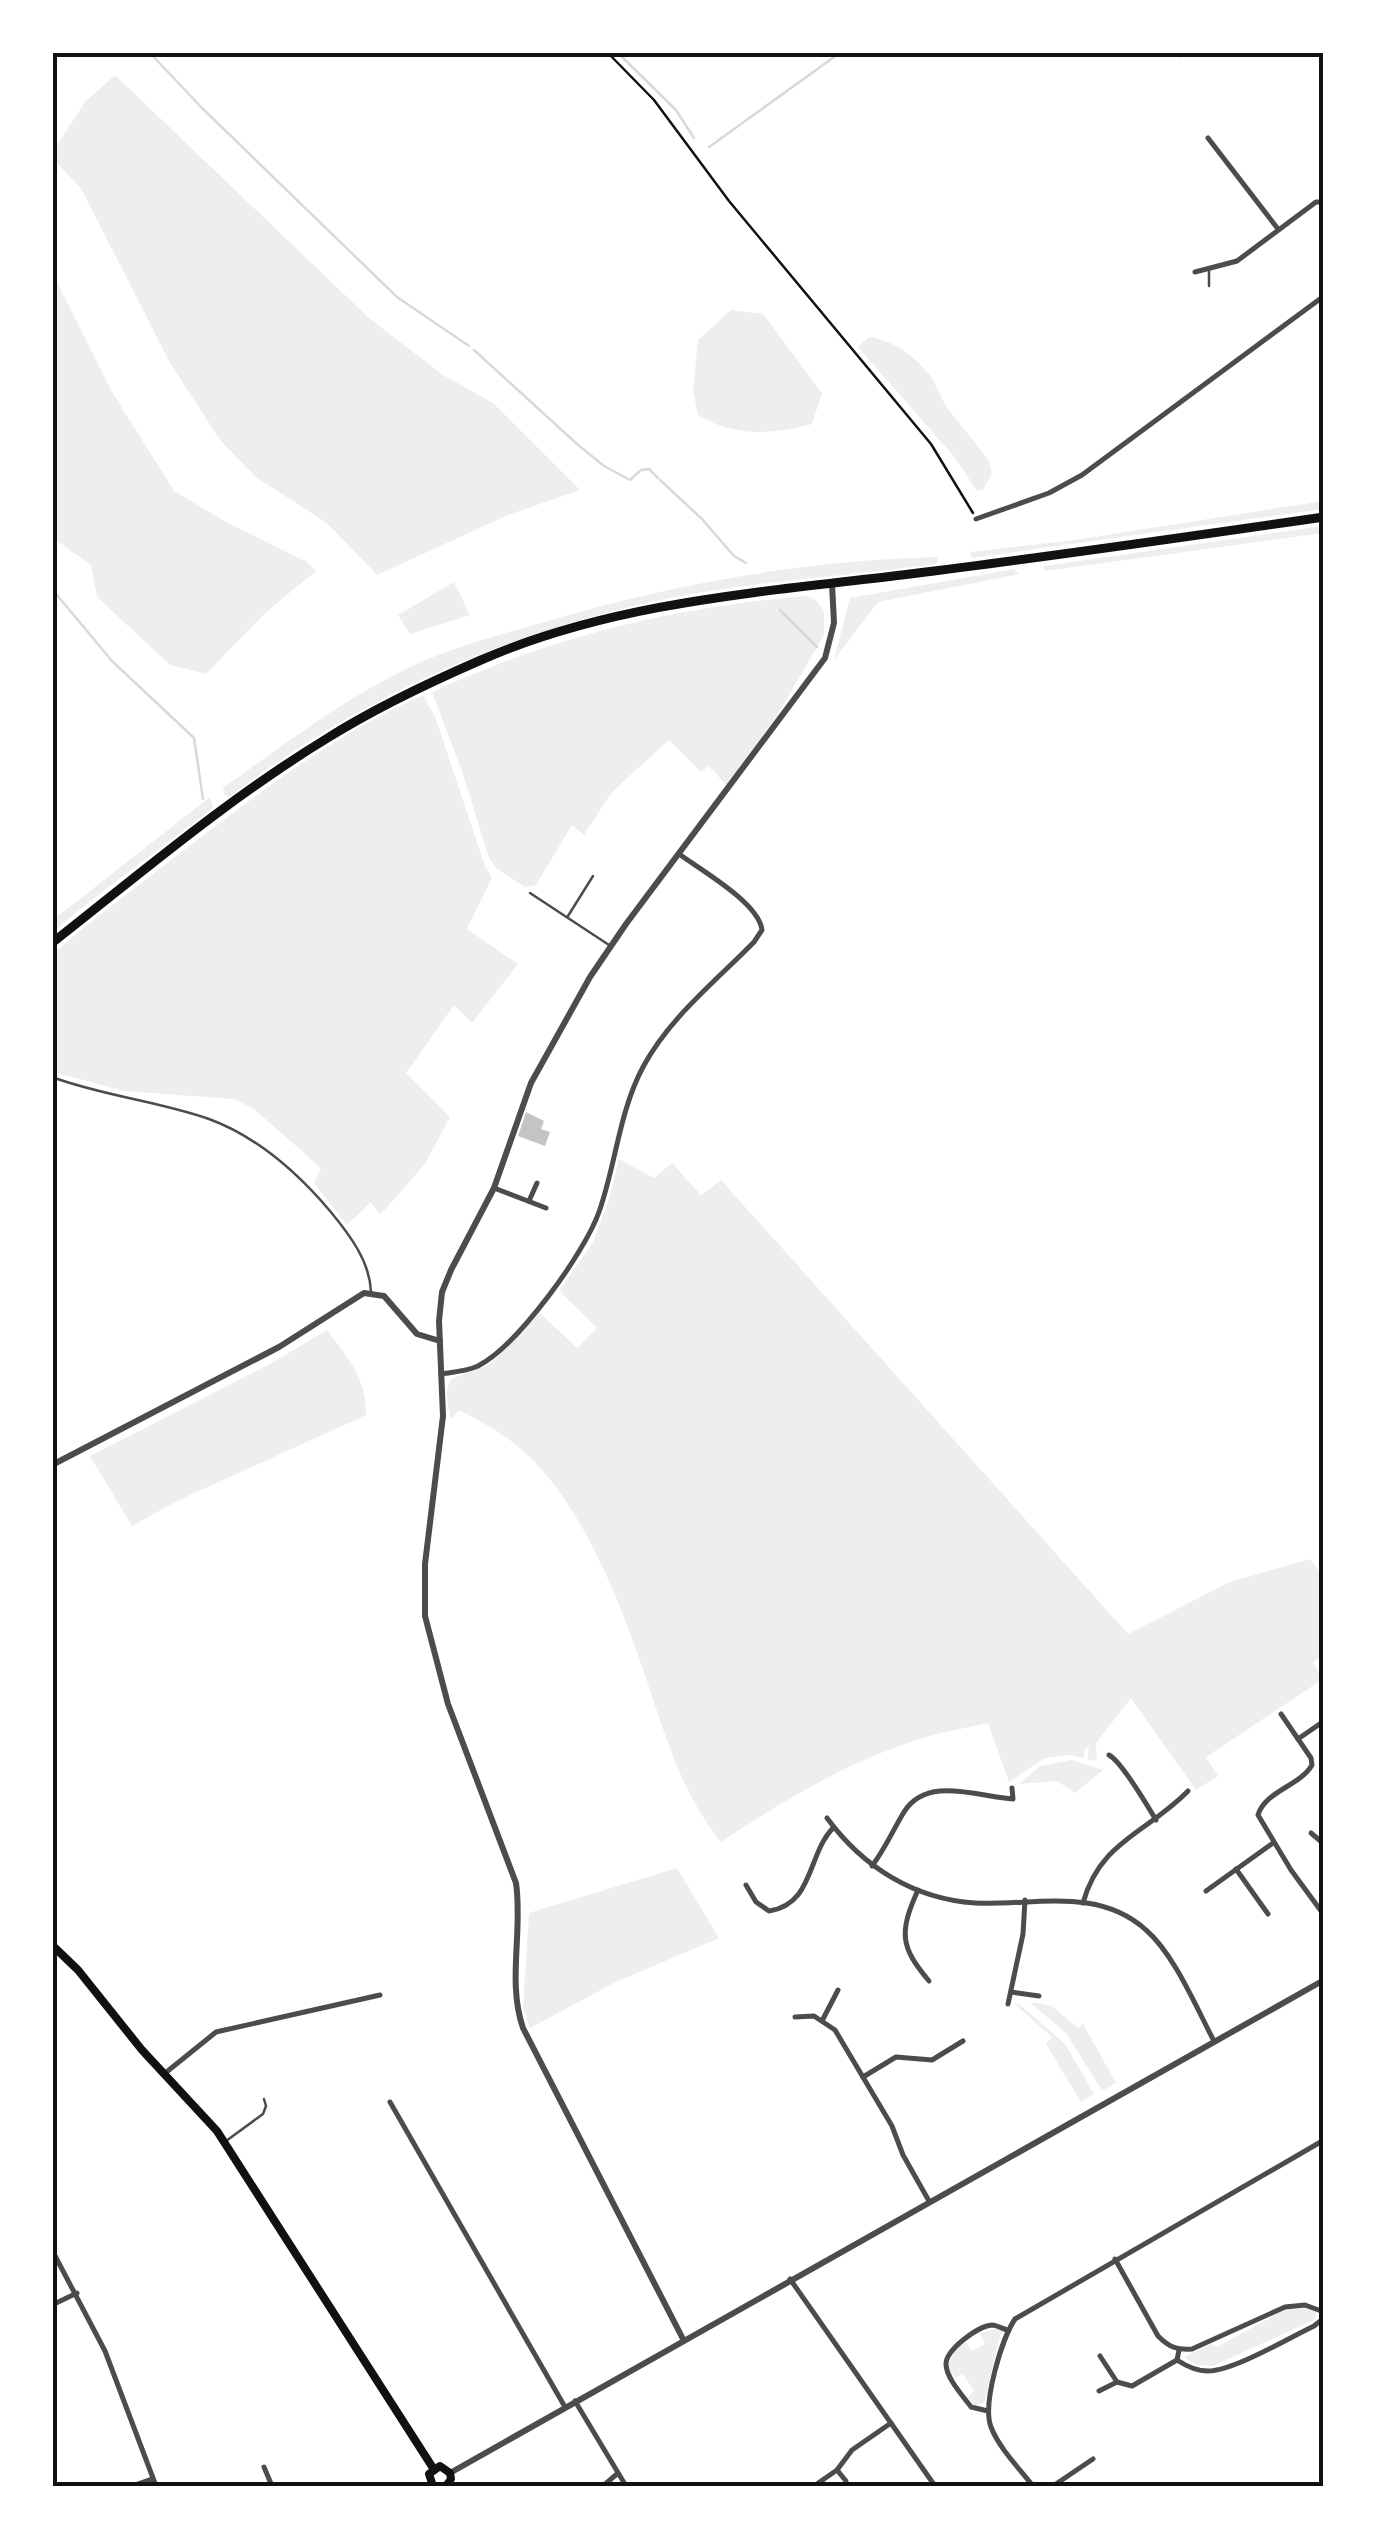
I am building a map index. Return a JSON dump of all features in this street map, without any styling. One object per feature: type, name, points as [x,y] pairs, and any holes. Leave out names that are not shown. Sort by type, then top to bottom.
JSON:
[{"type":"highway","points":[[52,943],[265,779],[324,740],[419,688],[485,658],[589,623],[693,600],[1324,517]]},
{"type":"main road","points":[[52,1945],[78,1970],[224,2142],[360,2360],[433,2468]]},
{"type":"main road","points":[[430,2486],[428,2474],[433,2468],[444,2467],[450,2473],[446,2486]]},
{"type":"street","points":[[1208,138],[1278,229]]},
{"type":"street","points":[[1195,272],[1237,261],[1316,202],[1324,202]]},
{"type":"street","points":[[976,518],[1048,493],[1082,475],[1324,296]]},
{"type":"street","points":[[683,2339],[523,2028],[516,1996],[520,1914],[512,1869],[448,1704],[425,1616],[424,1564],[442,1430],[440,1306],[446,1280],[494,1188],[530,1083],[610,946],[825,658],[832,634],[832,584]]},
{"type":"street","points":[[442,1374],[472,1368],[490,1358],[576,1258],[600,1209],[629,1101],[644,1064],[666,1032],[762,930],[761,921],[745,903],[679,854]]},
{"type":"street","points":[[529,1201],[537,1183]]},
{"type":"street","points":[[494,1188],[546,1208]]},
{"type":"street","points":[[52,1466],[279,1347],[356,1296],[371,1292],[388,1300],[416,1334],[440,1341]]},
{"type":"street","points":[[1281,1714],[1312,1765],[1260,1808],[1262,1824],[1324,1915]]},
{"type":"street","points":[[1298,1738],[1324,1720]]},
{"type":"street","points":[[1110,1755],[1122,1764],[1156,1820]]},
{"type":"street","points":[[872,1866],[904,1813],[928,1793],[944,1790],[1014,1803],[1012,1788]]},
{"type":"street","points":[[1083,1903],[1093,1873],[1110,1850],[1156,1820],[1188,1791]]},
{"type":"street","points":[[827,1818],[872,1866],[918,1890],[980,1903],[1083,1903],[1115,1911],[1146,1930],[1164,1951],[1214,2040]]},
{"type":"street","points":[[769,1911],[790,1904],[805,1887],[820,1844],[834,1828]]},
{"type":"street","points":[[1311,1833],[1324,1844]]},
{"type":"street","points":[[1206,1891],[1273,1842]]},
{"type":"street","points":[[1236,1869],[1268,1914]]},
{"type":"street","points":[[746,1885],[756,1902],[769,1911]]},
{"type":"street","points":[[918,1890],[905,1924],[904,1940],[911,1960],[929,1981]]},
{"type":"street","points":[[1008,2004],[1025,1900]]},
{"type":"street","points":[[766,1920],[769,1911]]},
{"type":"street","points":[[920,1970],[927,1964]]},
{"type":"street","points":[[450,2473],[1324,1980]]},
{"type":"street","points":[[823,2019],[838,1990]]},
{"type":"street","points":[[1011,1992],[1039,1996]]},
{"type":"street","points":[[164,2074],[216,2032],[380,1994]]},
{"type":"street","points":[[795,2017],[814,2016],[835,2030],[892,2126],[902,2155],[929,2201]]},
{"type":"street","points":[[863,2077],[896,2057],[932,2060],[963,2041]]},
{"type":"street","points":[[390,2102],[565,2406]]},
{"type":"street","points":[[1033,2486],[992,2430],[988,2411],[1007,2330],[1026,2310],[1324,2140]]},
{"type":"street","points":[[52,2250],[106,2350],[156,2486]]},
{"type":"street","points":[[1115,2259],[1158,2336],[1179,2350],[1192,2350],[1285,2307],[1305,2305],[1324,2315],[1314,2326],[1221,2369],[1200,2371],[1177,2360]]},
{"type":"street","points":[[790,2279],[936,2486]]},
{"type":"street","points":[[52,2305],[77,2293]]},
{"type":"street","points":[[988,2411],[971,2407],[947,2371],[948,2357],[958,2344],[986,2327],[995,2325],[1007,2330]]},
{"type":"street","points":[[1099,2392],[1117,2382],[1138,2384],[1177,2360],[1179,2350]]},
{"type":"street","points":[[1100,2356],[1117,2382]]},
{"type":"street","points":[[576,2401],[626,2486]]},
{"type":"street","points":[[814,2486],[837,2470],[852,2450],[891,2423]]},
{"type":"street","points":[[1054,2486],[1093,2459]]},
{"type":"street","points":[[264,2467],[272,2486]]},
{"type":"street","points":[[837,2470],[846,2481]]},
{"type":"street","points":[[603,2486],[618,2473]]},
{"type":"street","points":[[132,2486],[153,2478]]},
{"type":"lane","points":[[1209,270],[1209,286]]},
{"type":"lane","points":[[568,918],[592,876]]},
{"type":"lane","points":[[530,894],[610,946]]},
{"type":"lane","points":[[52,1077],[209,1119],[266,1149],[300,1178],[336,1220],[369,1271],[371,1292]]},
{"type":"lane","points":[[224,2142],[263,2114],[264,2099]]},
{"type":"path","points":[[607,52],[654,100],[728,201],[930,444],[976,518]]},
{"type":"shaded area","points":[[115,75],[369,318],[443,375],[493,403],[580,490],[508,515],[377,575],[328,524],[256,477],[220,440],[170,363],[82,190],[53,159],[53,151],[85,102]]},
{"type":"shaded area","points":[[53,274],[112,392],[174,491],[307,562],[316,571],[266,612],[206,674],[170,665],[97,597],[91,565],[53,538]]},
{"type":"shaded area","points":[[731,310],[763,314],[822,393],[812,424],[754,432],[725,427],[698,415],[693,390],[698,340]]},
{"type":"shaded area","points":[[869,337],[897,347],[929,374],[947,407],[989,462],[992,473],[983,490],[977,491],[956,459],[858,347]]},
{"type":"shaded area","points":[[1323,501],[1323,509],[972,558],[970,552],[1075,540]]},
{"type":"shaded area","points":[[1323,526],[1323,533],[1045,571],[1044,566]]},
{"type":"shaded area","points":[[939,557],[936,564],[670,598],[551,629],[438,672],[383,699],[330,728],[229,797],[224,795],[223,788],[344,704],[421,662],[467,645],[592,608],[739,576],[839,563]]},
{"type":"shaded area","points":[[1014,569],[1019,574],[878,602],[834,660],[850,598]]},
{"type":"shaded area","points":[[454,582],[470,615],[410,634],[398,615]]},
{"type":"shaded area","points":[[807,596],[817,601],[824,612],[824,635],[778,714],[726,785],[709,766],[701,772],[669,740],[612,792],[584,835],[572,825],[536,885],[525,887],[497,869],[489,858],[432,692],[523,655],[615,627],[709,608]]},
{"type":"shaded area","points":[[423,695],[436,719],[492,878],[467,929],[518,964],[472,1023],[454,1005],[406,1073],[450,1117],[425,1164],[380,1215],[371,1202],[347,1225],[314,1183],[321,1168],[253,1108],[233,1099],[124,1091],[53,1072],[53,954],[296,767],[358,728]]},
{"type":"shaded area","points":[[210,797],[213,808],[53,932],[53,920]]},
{"type":"shaded area","points":[[619,1159],[654,1178],[672,1163],[701,1195],[721,1180],[1128,1634],[1230,1582],[1310,1559],[1323,1576],[1323,1655],[1313,1662],[1323,1679],[1206,1757],[1218,1776],[1196,1790],[1131,1698],[1096,1743],[1097,1761],[1087,1759],[1089,1749],[1085,1748],[1084,1758],[1045,1758],[1009,1782],[988,1723],[954,1730],[893,1748],[842,1770],[721,1842],[677,1767],[625,1620],[577,1519],[535,1463],[505,1437],[459,1410],[451,1419],[448,1404],[451,1379],[489,1365],[540,1313],[577,1348],[597,1328],[560,1289],[592,1244]]},
{"type":"shaded area","points":[[327,1330],[360,1380],[366,1415],[177,1501],[132,1526],[90,1456],[270,1364]]},
{"type":"shaded area","points":[[1072,1760],[1103,1770],[1075,1793],[1057,1781],[1019,1784],[1040,1766]]},
{"type":"shaded area","points":[[677,1868],[719,1938],[616,1982],[530,2028],[523,2008],[529,1913]]},
{"type":"shaded area","points":[[1030,2002],[1052,2006],[1078,2028],[1083,2024],[1116,2083],[1102,2091],[1066,2033]]},
{"type":"shaded area","points":[[1018,2003],[1065,2044],[1094,2094],[1081,2102],[1046,2044],[1052,2037]]},
{"type":"shaded area","points":[[1286,2309],[1316,2312],[1316,2319],[1213,2366],[1196,2365],[1184,2357],[1212,2344],[1217,2347]]},
{"type":"shaded area","points":[[996,2328],[1001,2332],[984,2403],[974,2406],[968,2397],[974,2391],[963,2374],[955,2378],[948,2367],[956,2348],[966,2342],[972,2351],[985,2344],[980,2334]]},
{"type":"building","points":[[526,1112],[544,1121],[541,1129],[550,1132],[545,1146],[518,1136]]},
{"type":"waterway","points":[[149,52],[397,297],[469,346]]},
{"type":"waterway","points":[[617,52],[676,110],[694,138]]},
{"type":"waterway","points":[[709,147],[841,52]]},
{"type":"waterway","points":[[474,350],[604,466],[630,480],[641,470],[649,469],[658,478]]},
{"type":"waterway","points":[[660,480],[734,556],[746,563]]},
{"type":"waterway","points":[[52,589],[112,661],[194,738],[203,799]]},
{"type":"waterway","points":[[780,610],[817,647]]}]
